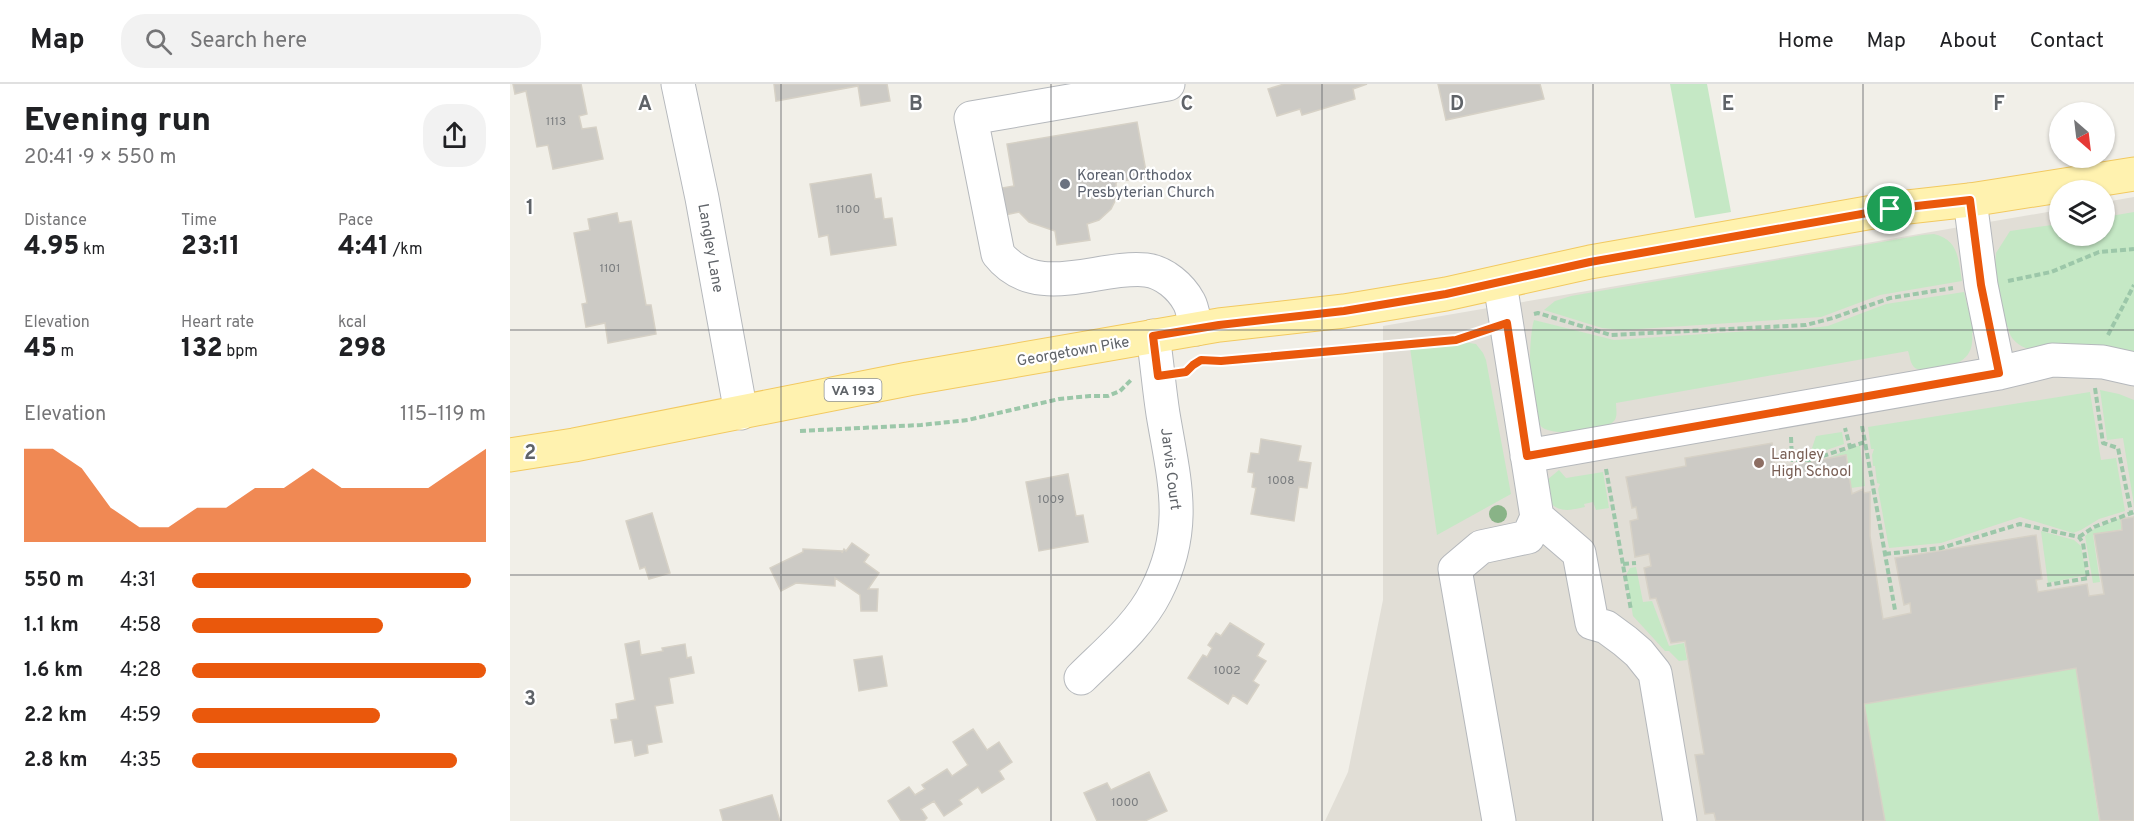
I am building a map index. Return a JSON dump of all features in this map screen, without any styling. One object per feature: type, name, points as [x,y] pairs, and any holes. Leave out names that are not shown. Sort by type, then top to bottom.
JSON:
[{"type":"main road","name":"Georgetown Pike","points":[[510,455],[574,445],[908,379],[1153,336],[1344,311],[1500,284],[1590,262],[1890,209],[1970,200],[2134,174]]},
{"type":"street","name":"Langley Lane","points":[[678,84],[702,198],[741,413]]},
{"type":"street","points":[[1168,84],[971,118],[998,254],[1006,264],[1032,276],[1072,279],[1148,270],[1174,282],[1190,303],[1196,329]]},
{"type":"street","points":[[1970,200],[1981,285],[1999,373]]},
{"type":"street","points":[[1499,821],[1455,569],[1481,547],[1528,537],[1536,517],[1500,284]]},
{"type":"street","name":"Jarvis Court","points":[[1081,678],[1123,637],[1156,594],[1169,564],[1176,534],[1177,495],[1153,336]]},
{"type":"street","points":[[1527,456],[1999,373],[2052,360],[2111,372]]},
{"type":"street","points":[[1536,517],[1579,553],[1592,623],[1606,627],[1626,641],[1639,652],[1655,674],[1680,821]]},
{"type":"path","points":[[790,430],[844,430],[968,420],[1059,399],[1108,396],[1120,391],[1130,381],[1186,372],[1201,360],[1221,361],[1456,340],[1538,313],[1611,335],[1806,325],[1890,298],[2032,278],[2099,252],[2134,249]]},
{"type":"path","points":[[2079,537],[2094,527],[2132,512],[2118,448],[2103,443],[2111,372],[2103,348],[2134,285]]},
{"type":"path","points":[[1862,422],[1895,610]]},
{"type":"path","points":[[1844,425],[1851,447]]},
{"type":"path","points":[[1791,432],[1792,460],[1811,460],[1865,442]]},
{"type":"path","points":[[1606,465],[1632,621]]},
{"type":"path","points":[[1885,554],[1941,548],[2020,524],[2079,537],[2083,543],[2088,578],[2047,585]]},
{"type":"path","points":[[1623,564],[1636,563]]},
{"type":"shaded area","name":"Langley High School","points":[[2134,197],[2134,821],[1325,821],[1348,772],[1383,600],[1383,326],[2049,212],[2049,246],[2115,246],[2115,200]]},
{"type":"green space","points":[[1670,84],[1707,84],[1731,212],[1695,218]]},
{"type":"green space","points":[[2134,212],[2134,355],[2030,350],[2015,342],[2008,327],[2004,327],[1994,277],[1996,253],[2010,231],[2049,225],[2049,246],[2115,246],[2115,215]]},
{"type":"green space","points":[[1934,234],[1953,246],[1958,258],[1962,281],[1880,295],[1821,317],[1623,330],[1602,328],[1544,310],[1555,301],[1571,296]]},
{"type":"green space","points":[[1964,292],[1974,332],[1972,342],[1967,355],[1949,366],[1926,370],[1917,369],[1912,364],[1908,351],[1616,403],[1614,421],[1601,428],[1580,432],[1558,432],[1543,428],[1534,409],[1530,359],[1534,320],[1614,340],[1803,329],[1828,326],[1886,304]]},
{"type":"green space","points":[[1463,342],[1476,344],[1486,360],[1511,494],[1437,535],[1410,348]]},
{"type":"green space","points":[[2100,390],[2134,400],[2134,505],[2123,438],[2107,440]]},
{"type":"green space","points":[[2090,392],[2101,460],[2116,458],[2125,511],[2099,519],[2073,533],[2020,517],[1941,543],[1889,548],[1878,489],[1880,484],[1877,483],[1875,466],[1873,466],[1874,449],[1871,449],[1868,427]]},
{"type":"green space","points":[[1842,432],[1844,444],[1818,453],[1811,451],[1816,436]]},
{"type":"green space","points":[[1860,445],[1865,486],[1851,488],[1847,455],[1828,458]]},
{"type":"green space","points":[[1559,470],[1566,478],[1603,472],[1609,508],[1596,510],[1593,502],[1584,504],[1585,507],[1571,510],[1562,509],[1550,503],[1547,480]]},
{"type":"green space","points":[[2120,518],[2122,529],[2093,535],[2100,582],[2093,583],[2085,536],[2094,529]]},
{"type":"green space","points":[[2041,531],[2074,540],[2081,546],[2086,575],[2048,583]]},
{"type":"green space","points":[[1636,567],[1643,602],[1652,601],[1669,646],[1684,643],[1687,660],[1679,661],[1669,651],[1665,651],[1633,616],[1626,575],[1630,568]]},
{"type":"green space","points":[[2076,668],[2099,821],[1885,821],[1864,704]]},
{"type":"building","points":[[513,84],[581,84],[587,114],[579,116],[582,129],[596,127],[603,159],[553,169],[548,145],[537,147],[526,91],[515,94]]},
{"type":"building","points":[[774,84],[887,84],[890,101],[861,106],[858,86],[776,101]]},
{"type":"building","points":[[1284,84],[1367,84],[1353,89],[1355,99],[1302,115],[1300,109],[1277,116],[1268,89]]},
{"type":"building","points":[[1438,84],[1540,84],[1544,99],[1446,120]]},
{"type":"building","name":"Korean Orthodox Presbyterian Church","points":[[1137,122],[1147,177],[1116,182],[1116,199],[1111,209],[1099,220],[1087,224],[1090,240],[1057,245],[1055,231],[1029,222],[1019,212],[1000,216],[996,189],[1014,186],[1007,144]]},
{"type":"building","points":[[871,174],[875,199],[881,198],[884,219],[892,218],[896,245],[831,255],[828,235],[819,237],[810,184]]},
{"type":"building","points":[[617,213],[619,223],[631,221],[646,305],[651,305],[656,334],[608,343],[605,323],[586,327],[582,304],[587,303],[574,233],[590,230],[588,219]]},
{"type":"building","points":[[1261,439],[1301,446],[1298,461],[1311,463],[1307,488],[1299,487],[1294,521],[1251,514],[1256,488],[1252,487],[1254,473],[1248,472],[1251,453],[1259,454]]},
{"type":"building","points":[[1772,443],[1775,468],[1846,455],[1852,494],[1863,489],[1864,493],[1870,492],[1870,536],[1883,619],[1911,613],[1910,603],[1904,605],[1895,558],[2036,535],[2042,579],[2036,580],[2038,592],[2087,584],[2089,596],[2104,594],[2094,534],[2122,530],[2121,519],[2134,517],[2134,821],[2100,821],[2076,668],[1864,704],[1885,821],[1716,821],[1714,813],[1705,814],[1695,755],[1704,754],[1685,641],[1671,643],[1656,598],[1650,599],[1644,568],[1651,566],[1649,554],[1635,557],[1630,521],[1638,519],[1636,507],[1632,508],[1626,477],[1686,466],[1685,458]]},
{"type":"building","points":[[1068,474],[1076,516],[1083,515],[1088,542],[1039,551],[1026,482]]},
{"type":"building","points":[[652,513],[670,573],[649,579],[645,567],[640,569],[626,521]]},
{"type":"building","points":[[852,543],[869,555],[864,562],[879,573],[868,589],[878,589],[877,611],[861,611],[860,595],[835,578],[835,586],[796,583],[781,591],[770,568],[803,552],[803,549],[842,551],[842,553]]},
{"type":"building","points":[[1230,623],[1264,644],[1257,656],[1266,661],[1253,681],[1259,685],[1247,704],[1233,695],[1228,704],[1188,678],[1203,655],[1207,657],[1212,648],[1208,645],[1216,633],[1221,636]]},
{"type":"building","points":[[639,641],[641,655],[685,644],[687,658],[691,657],[694,673],[669,678],[673,703],[655,706],[662,742],[647,745],[648,753],[635,756],[632,740],[615,743],[611,720],[618,719],[616,704],[635,700],[625,644]]},
{"type":"building","points":[[882,656],[887,686],[859,691],[854,660]]},
{"type":"building","points":[[973,729],[987,750],[999,742],[1012,762],[999,771],[1004,779],[982,793],[978,787],[959,800],[962,804],[944,816],[934,801],[921,809],[927,818],[924,821],[901,821],[888,801],[909,787],[915,795],[925,789],[922,785],[947,769],[952,776],[968,765],[953,742]]},
{"type":"building","points":[[1149,772],[1167,811],[1145,821],[1097,821],[1084,793],[1107,783],[1111,790]]},
{"type":"building","points":[[772,795],[780,821],[723,821],[720,810]]},
{"type":"place","name":"Korean Orthodox Presbyterian Church","points":[[1065,184]]},
{"type":"place","name":"Langley High School","points":[[1759,463]]},
{"type":"route","points":[[1970,200],[1981,285],[1999,373],[1527,456],[1507,323],[1456,340],[1221,361],[1201,360],[1186,372],[1158,376],[1153,336],[1219,325],[1344,311],[1446,294],[1500,284],[1590,262],[1890,209],[1970,200]]}]
